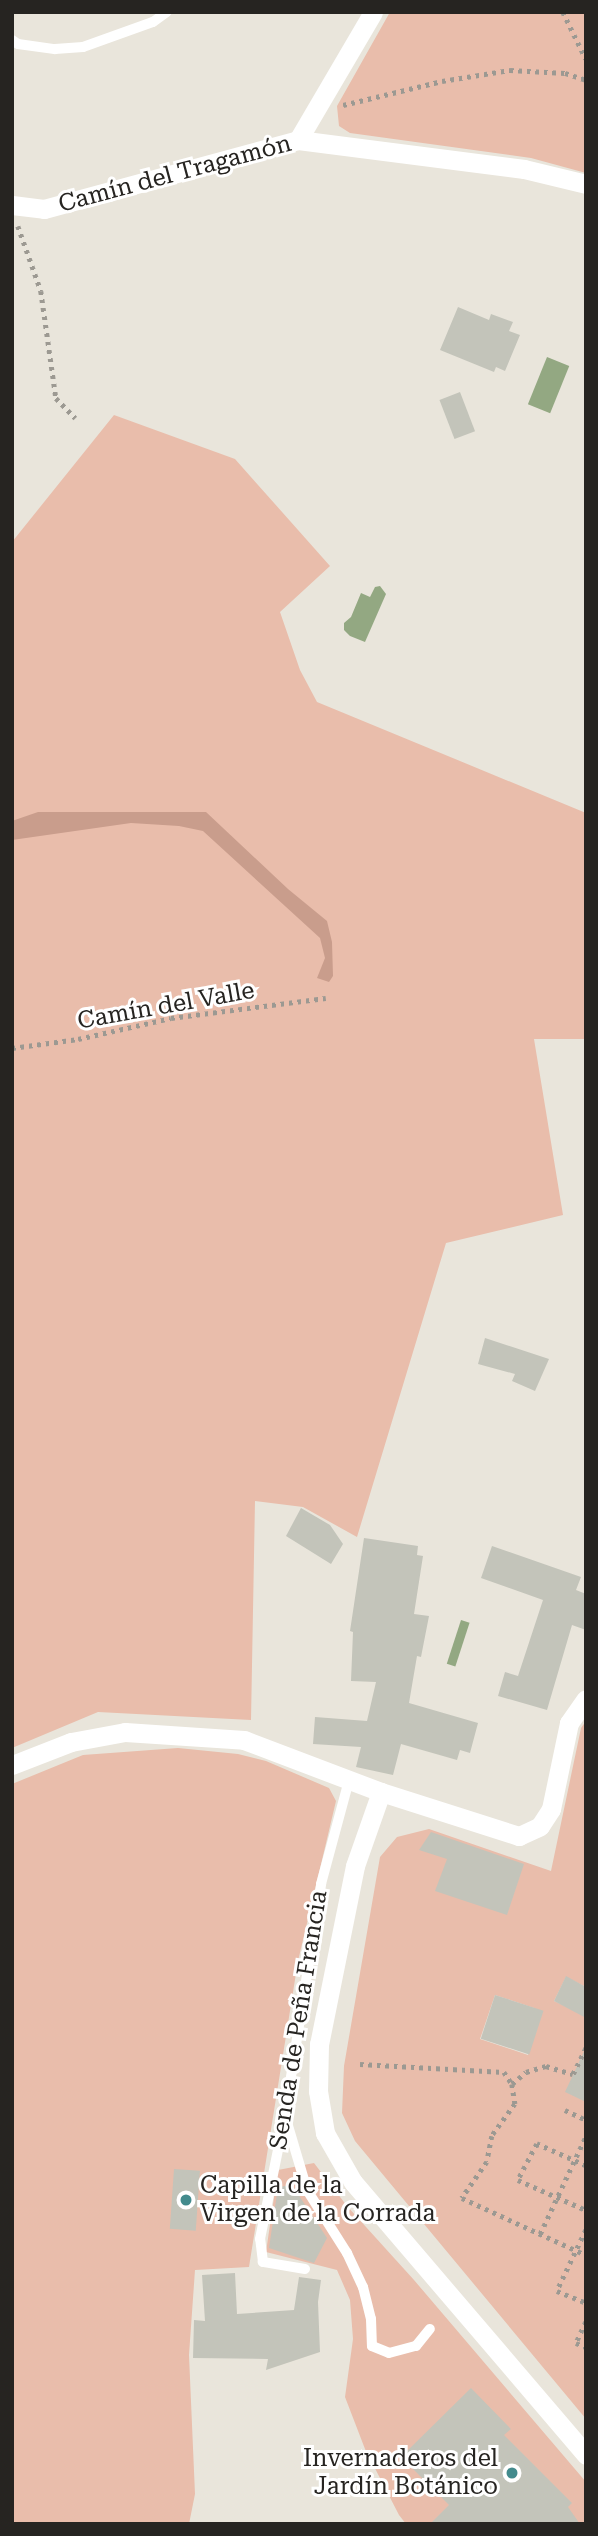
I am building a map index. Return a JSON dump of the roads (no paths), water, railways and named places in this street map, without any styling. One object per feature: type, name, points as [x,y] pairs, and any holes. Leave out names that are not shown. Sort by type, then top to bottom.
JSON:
[{"type":"street","points":[[298,140],[373,12]]},
{"type":"street","name":"Camín del Tragamón","points":[[14,213],[44,209],[298,140],[524,169],[586,184]]},
{"type":"street","points":[[12,1765],[71,1742],[125,1732],[244,1740],[381,1792],[519,1836],[540,1826],[551,1808],[569,1723],[586,1699]]},
{"type":"street","points":[[381,1792],[355,1866],[319,2044],[318,2091],[325,2133],[354,2182],[586,2455]]},
{"type":"lane","points":[[12,40],[55,49],[83,47],[153,22],[167,12]]},
{"type":"lane","name":"Senda de Peña Francia","points":[[304,2269],[263,2262],[260,2239],[285,2115],[321,1884],[349,1779]]},
{"type":"lane","points":[[285,2115],[307,2190],[347,2253],[363,2287],[372,2346],[388,2353],[416,2346],[430,2329]]},
{"type":"place","name":"Capilla de la Virgen de la Corrada","points":[[186,2200]]},
{"type":"place","name":"Invernaderos del Jardín Botánico","points":[[512,2473]]}]
